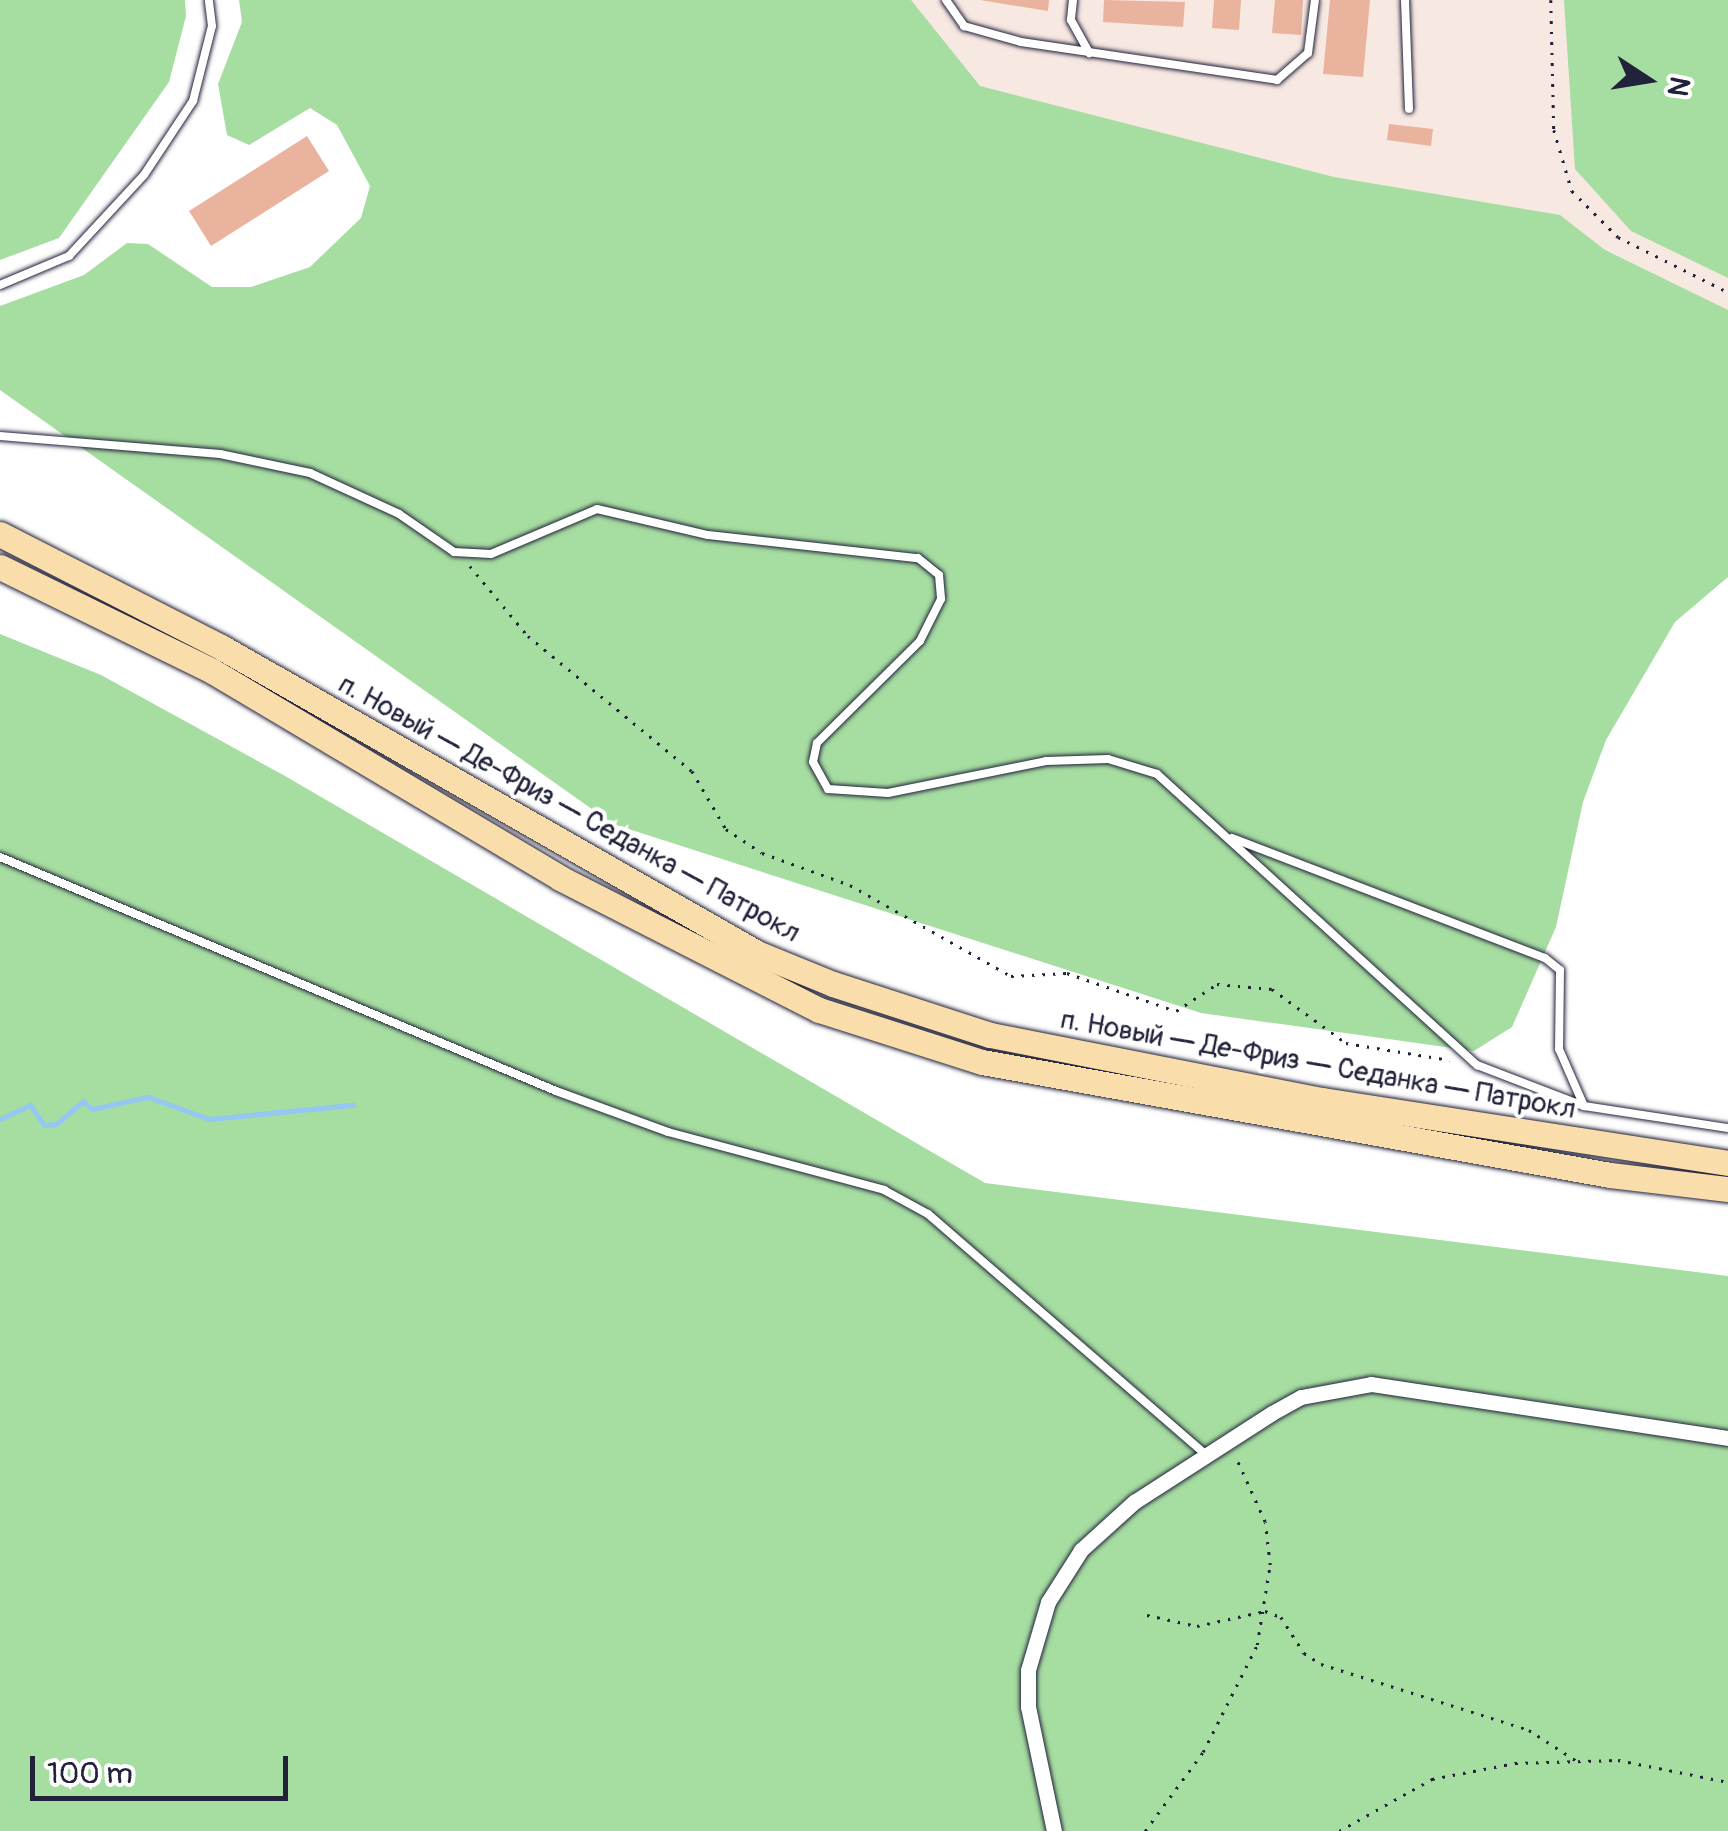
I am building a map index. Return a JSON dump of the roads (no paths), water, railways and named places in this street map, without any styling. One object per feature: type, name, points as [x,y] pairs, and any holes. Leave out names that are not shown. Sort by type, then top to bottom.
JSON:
[{"type":"highway","name":"п. Новый — Де-Фриз — Седанка — Патрокл","points":[[0,534],[142,603],[757,953],[833,984],[990,1035],[1322,1100],[1728,1163]]},
{"type":"highway","name":"п. Новый — Де-Фриз — Седанка — Патрокл","points":[[0,566],[212,671],[560,878],[820,1010],[982,1062],[1475,1152],[1728,1189]]},
{"type":"street","points":[[1054,1831],[1028,1706],[1028,1670],[1048,1602],[1081,1550],[1134,1502],[1301,1397],[1371,1384],[1728,1438]]},
{"type":"lane","points":[[0,284],[68,256],[144,175],[193,101],[212,26],[209,0]]},
{"type":"lane","points":[[946,0],[952,15],[974,30],[1089,53],[1278,80],[1308,53],[1315,0]]},
{"type":"lane","points":[[1074,0],[1076,34],[1089,53]]},
{"type":"lane","points":[[1405,0],[1409,108]]},
{"type":"lane","points":[[0,436],[220,454],[310,473],[398,514],[454,552],[490,554],[597,509],[708,535],[918,558],[939,574],[941,599],[920,642],[816,744],[813,762],[828,788],[888,793],[1046,761],[1108,759],[1157,774],[1477,1065],[1584,1106],[1728,1128]]},
{"type":"lane","points":[[1227,836],[1545,958],[1560,970],[1560,1049],[1584,1106]]},
{"type":"lane","points":[[0,857],[556,1091],[668,1132],[884,1190],[928,1214],[1206,1455]]},
{"type":"waterway","points":[[0,1119],[30,1105],[44,1125],[56,1124],[83,1101],[92,1109],[148,1097],[209,1119],[353,1105]]}]
